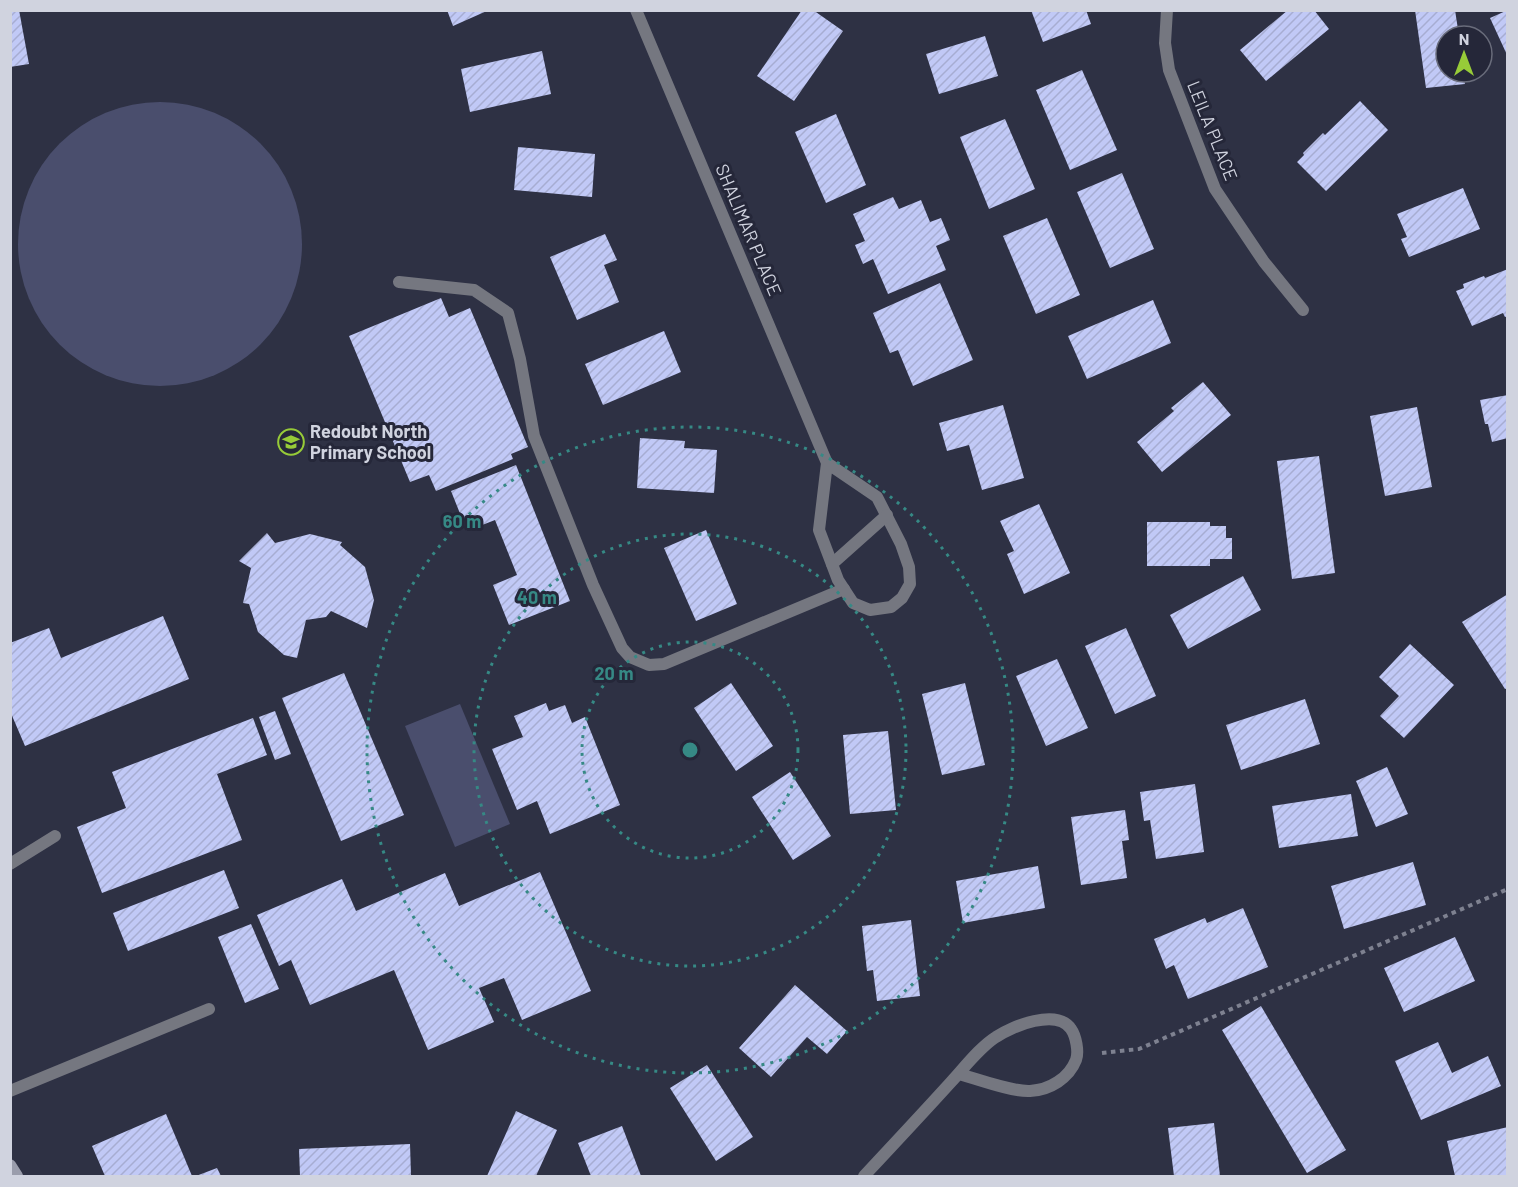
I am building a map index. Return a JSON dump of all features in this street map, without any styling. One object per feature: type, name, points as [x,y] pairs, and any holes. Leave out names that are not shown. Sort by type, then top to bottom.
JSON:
[{"type":"street","name":"SHALIMAR PLACE","points":[[636,10],[827,463],[819,530],[832,564],[852,603],[870,610],[891,607],[902,598],[910,584],[909,567],[901,544],[877,497],[827,463]]},
{"type":"street","name":"LEILA PLACE","points":[[1167,10],[1165,44],[1169,70],[1215,189],[1264,262],[1303,310]]},
{"type":"street","points":[[399,282],[474,290],[508,313],[520,359],[534,436],[593,585],[622,648],[630,657],[649,665],[663,664],[844,590]]},
{"type":"street","points":[[832,564],[887,515]]},
{"type":"street","points":[[10,864],[55,836]]},
{"type":"street","points":[[10,1091],[209,1009]]},
{"type":"street","points":[[864,1176],[958,1074],[994,1037],[1016,1026],[1050,1018],[1064,1022],[1071,1028],[1077,1055],[1071,1071],[1054,1085],[1030,1091],[958,1074]]},
{"type":"street","points":[[10,1165],[17,1176]]},
{"type":"path","points":[[1077,1055],[1139,1049],[1508,889]]},
{"type":"shaded area","points":[[146,102],[174,102],[188,104],[227,118],[261,143],[286,177],[300,216],[302,244],[300,272],[286,311],[261,345],[227,370],[201,380],[174,386],[146,386],[132,384],[93,370],[59,345],[34,311],[24,285],[18,258],[18,230],[20,216],[34,177],[59,143],[93,118],[119,108]]},
{"type":"shaded area","points":[[460,704],[510,824],[455,847],[405,726]]},
{"type":"building","points":[[10,10],[19,10],[29,64],[10,67]]},
{"type":"building","points":[[447,10],[489,10],[453,26]]},
{"type":"building","points":[[802,10],[813,10],[843,31],[794,101],[757,76]]},
{"type":"building","points":[[1031,10],[1086,10],[1091,24],[1043,42]]},
{"type":"building","points":[[1288,10],[1314,10],[1329,29],[1266,81],[1240,50]]},
{"type":"building","points":[[1415,10],[1455,10],[1457,24],[1434,24],[1434,84],[1465,84],[1426,88]]},
{"type":"building","points":[[1508,10],[1508,57],[1494,24],[1490,18]]},
{"type":"building","points":[[985,36],[998,76],[939,94],[926,54]]},
{"type":"building","points":[[542,51],[551,94],[470,112],[461,69]]},
{"type":"building","points":[[1082,70],[1117,150],[1070,170],[1036,90]]},
{"type":"building","points":[[1360,101],[1388,130],[1326,191],[1297,162],[1323,133],[1325,135]]},
{"type":"building","points":[[836,114],[866,185],[826,203],[795,132]]},
{"type":"building","points":[[1005,119],[1035,189],[989,209],[960,137]]},
{"type":"building","points":[[518,147],[595,154],[592,197],[514,190]]},
{"type":"building","points":[[1122,173],[1154,249],[1110,268],[1077,192]]},
{"type":"building","points":[[1463,188],[1480,229],[1409,257],[1401,239],[1407,237],[1397,214]]},
{"type":"building","points":[[893,197],[899,209],[921,200],[930,222],[941,218],[950,240],[936,246],[946,270],[888,294],[873,259],[863,264],[855,245],[865,241],[853,214]]},
{"type":"building","points":[[1047,218],[1080,295],[1036,314],[1003,236]]},
{"type":"building","points":[[605,234],[617,260],[604,265],[619,302],[577,320],[550,257]]},
{"type":"building","points":[[1508,269],[1508,316],[1505,317],[1503,313],[1472,326],[1456,291],[1464,288],[1463,284]]},
{"type":"building","points":[[940,283],[973,360],[913,386],[898,350],[890,353],[873,313]]},
{"type":"building","points":[[441,298],[449,317],[470,308],[528,447],[511,454],[513,459],[436,491],[429,475],[410,482],[349,336]]},
{"type":"building","points":[[1153,300],[1171,343],[1087,379],[1068,336]]},
{"type":"building","points":[[664,331],[681,372],[603,405],[585,364]]},
{"type":"building","points":[[1203,382],[1231,415],[1162,472],[1137,442],[1174,411],[1171,408]]},
{"type":"building","points":[[1508,395],[1508,438],[1492,442],[1480,400]]},
{"type":"building","points":[[1003,405],[1024,478],[982,490],[969,445],[947,451],[939,423]]},
{"type":"building","points":[[1417,407],[1432,487],[1385,496],[1370,416]]},
{"type":"building","points":[[640,438],[685,441],[684,448],[717,450],[714,493],[637,488]]},
{"type":"building","points":[[1319,456],[1335,573],[1292,579],[1277,461]]},
{"type":"building","points":[[516,465],[570,601],[509,625],[493,585],[517,575],[495,520],[467,531],[451,491]]},
{"type":"building","points":[[1039,504],[1070,573],[1024,594],[1007,554],[1014,551],[1000,521]]},
{"type":"building","points":[[1147,522],[1210,522],[1210,526],[1226,526],[1226,538],[1232,538],[1232,559],[1210,559],[1210,566],[1147,566]]},
{"type":"building","points":[[706,530],[737,604],[696,621],[664,548]]},
{"type":"building","points":[[267,533],[275,543],[310,534],[342,542],[340,545],[365,567],[374,600],[367,628],[331,611],[326,617],[306,620],[297,658],[284,655],[258,632],[249,604],[243,603],[251,568],[239,561]]},
{"type":"building","points":[[1243,576],[1261,610],[1188,649],[1170,615]]},
{"type":"building","points":[[1508,594],[1508,688],[1505,689],[1462,622]]},
{"type":"building","points":[[163,616],[189,679],[25,746],[10,711],[10,643],[49,628],[61,658]]},
{"type":"building","points":[[1126,628],[1156,696],[1115,714],[1085,646]]},
{"type":"building","points":[[1410,644],[1454,685],[1404,738],[1380,716],[1399,696],[1379,677]]},
{"type":"building","points":[[1057,659],[1088,728],[1046,746],[1016,676]]},
{"type":"building","points":[[344,673],[404,815],[341,841],[282,698]]},
{"type":"building","points":[[731,683],[773,746],[736,771],[694,708]]},
{"type":"building","points":[[965,683],[985,765],[942,775],[922,694]]},
{"type":"building","points":[[1305,699],[1320,744],[1241,770],[1226,725]]},
{"type":"building","points":[[546,703],[549,711],[565,705],[572,723],[585,717],[620,805],[550,834],[537,801],[517,810],[492,749],[523,737],[514,716]]},
{"type":"building","points":[[275,711],[291,754],[275,760],[259,717]]},
{"type":"building","points":[[253,718],[267,755],[217,774],[242,840],[102,893],[77,827],[126,808],[112,772]]},
{"type":"building","points":[[888,731],[896,810],[850,814],[843,735]]},
{"type":"building","points":[[1387,767],[1408,814],[1376,827],[1356,781]]},
{"type":"building","points":[[790,772],[831,836],[793,860],[752,797]]},
{"type":"building","points":[[1195,784],[1204,852],[1156,859],[1150,820],[1144,821],[1140,792]]},
{"type":"building","points":[[1351,794],[1358,836],[1279,848],[1272,806]]},
{"type":"building","points":[[1125,810],[1129,840],[1122,841],[1127,878],[1081,885],[1071,817]]},
{"type":"building","points":[[1413,862],[1426,905],[1344,929],[1331,886]]},
{"type":"building","points":[[1038,866],[1045,908],[963,923],[956,881]]},
{"type":"building","points":[[224,870],[239,908],[128,951],[113,913]]},
{"type":"building","points":[[540,872],[591,991],[522,1020],[504,978],[479,988],[494,1022],[428,1050],[394,970],[310,1005],[291,960],[279,966],[257,915],[342,879],[356,911],[445,873],[459,906]]},
{"type":"building","points":[[1243,908],[1268,967],[1188,999],[1174,965],[1166,969],[1154,939],[1205,918],[1207,923]]},
{"type":"building","points":[[911,920],[920,996],[877,1001],[873,970],[867,971],[862,926]]},
{"type":"building","points":[[251,924],[279,989],[245,1003],[218,937]]},
{"type":"building","points":[[1455,937],[1475,981],[1404,1012],[1384,968]]},
{"type":"building","points":[[795,985],[847,1031],[827,1054],[807,1037],[771,1077],[739,1048]]},
{"type":"building","points":[[1261,1006],[1346,1150],[1307,1173],[1222,1030]]},
{"type":"building","points":[[1438,1042],[1452,1073],[1488,1056],[1501,1086],[1421,1120],[1395,1061]]},
{"type":"building","points":[[707,1065],[753,1137],[716,1161],[670,1088]]},
{"type":"building","points":[[516,1111],[557,1130],[536,1176],[487,1176]]},
{"type":"building","points":[[166,1114],[192,1176],[105,1176],[92,1146]]},
{"type":"building","points":[[1214,1123],[1220,1176],[1174,1176],[1168,1128]]},
{"type":"building","points":[[622,1126],[641,1176],[591,1176],[578,1143]]},
{"type":"building","points":[[1508,1127],[1508,1175],[1455,1176],[1447,1141]]},
{"type":"building","points":[[410,1144],[411,1176],[300,1176],[299,1149]]},
{"type":"building","points":[[217,1168],[221,1176],[196,1176]]},
{"type":"place","name":"Redoubt North Primary School","points":[[291,442]]}]
